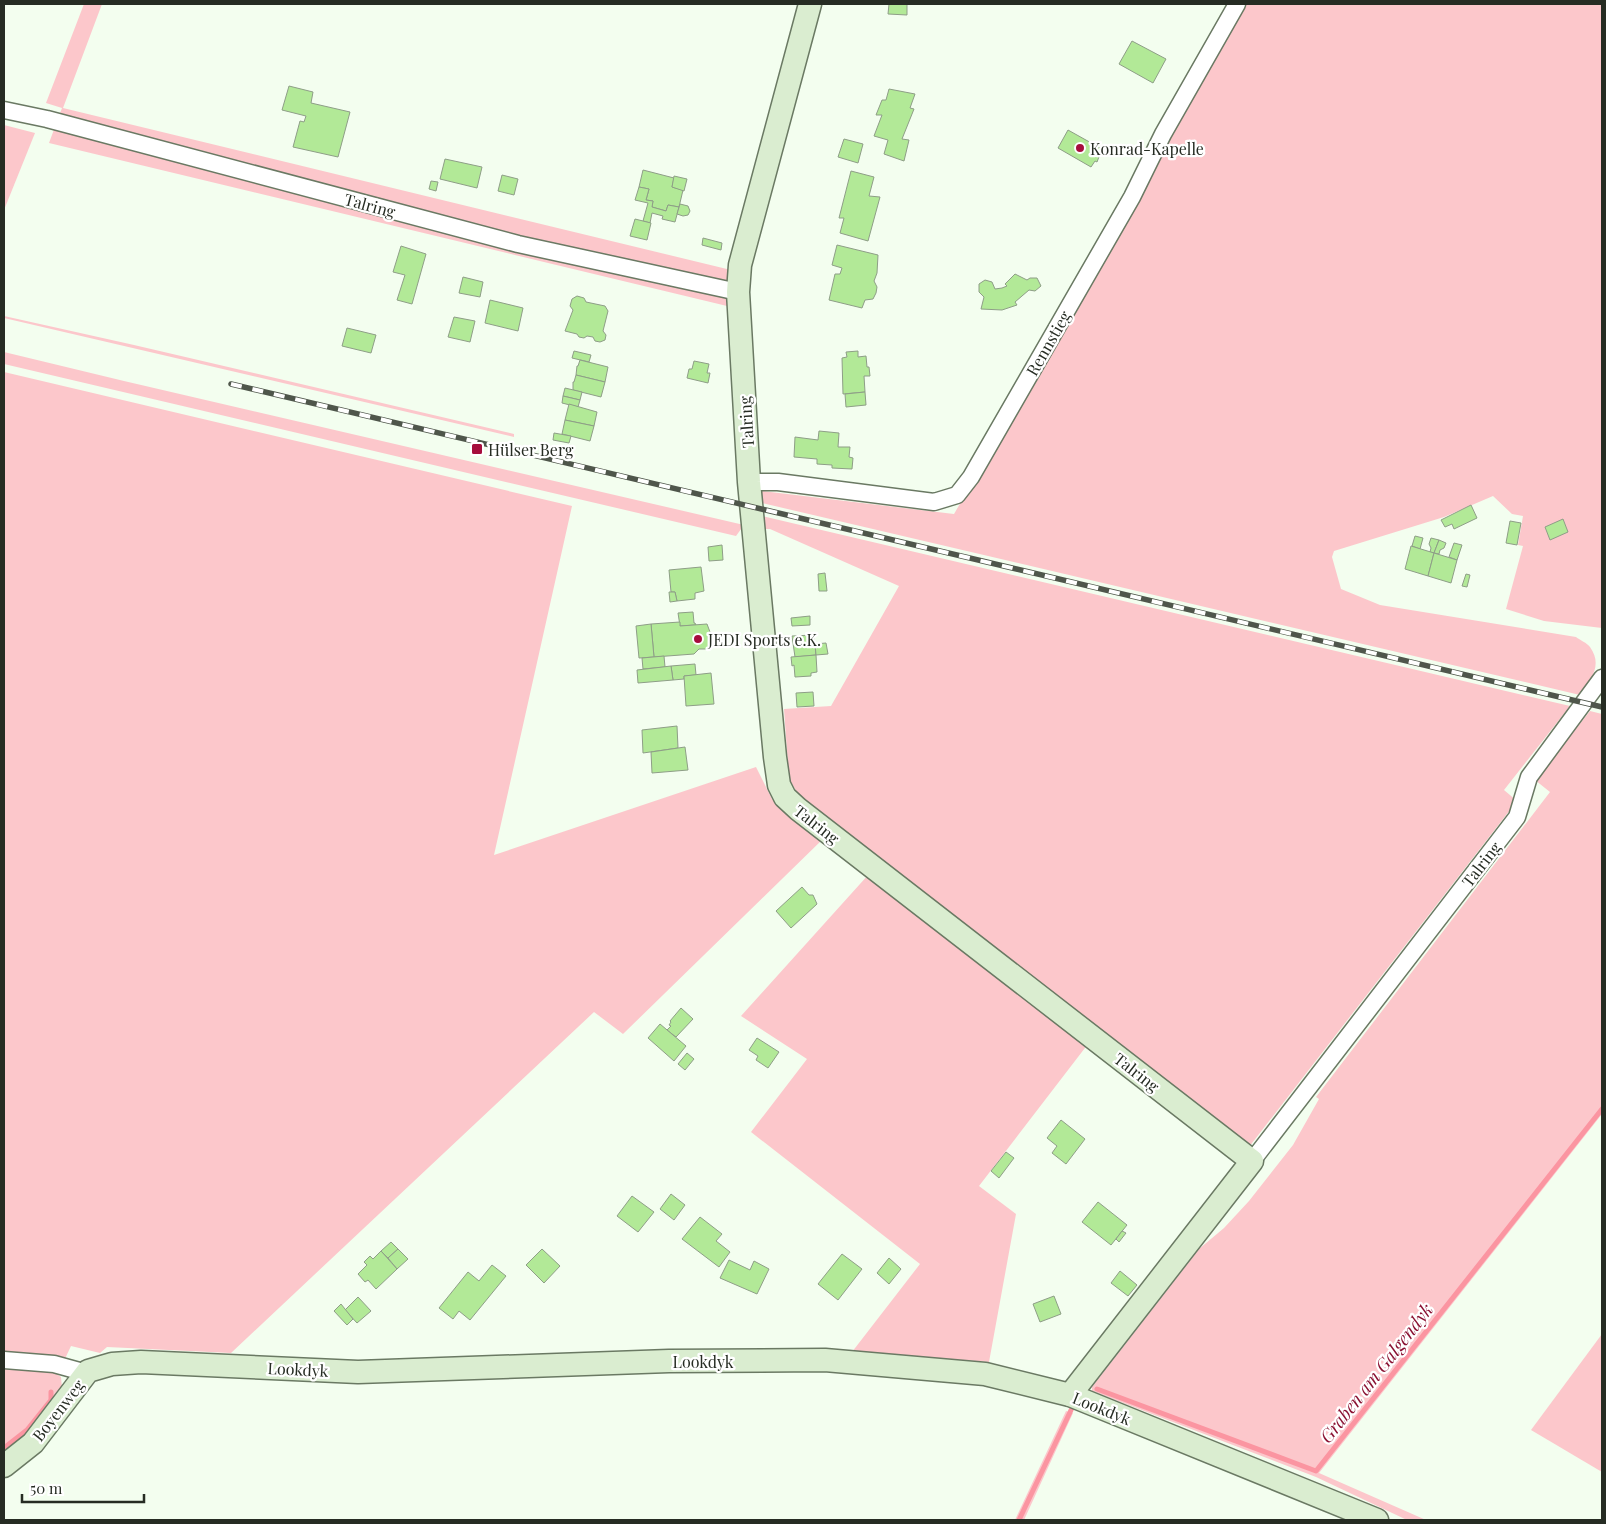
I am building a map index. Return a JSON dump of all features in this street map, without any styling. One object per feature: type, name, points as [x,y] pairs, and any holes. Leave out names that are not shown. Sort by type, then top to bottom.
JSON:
[{"type":"street","name":"Talring","points":[[810,4],[740,265],[738,292],[749,482],[779,785],[785,797],[1252,1161]]},
{"type":"street","name":"Rennstieg","points":[[749,482],[778,482],[934,502],[956,495],[970,477],[1132,197],[1163,134],[1237,4]]},
{"type":"street","name":"Talring","points":[[4,110],[56,122],[518,244],[738,292]]},
{"type":"street","name":"Talring","points":[[1070,1395],[1517,817],[1528,777],[1602,678]]},
{"type":"street","name":"Lookdyk","points":[[4,1360],[54,1364],[83,1372],[112,1364],[142,1362],[358,1372],[669,1361],[824,1360],[985,1374],[1070,1395],[1377,1520]]},
{"type":"street","name":"Boyenweg","points":[[4,1466],[33,1443],[88,1371]]},
{"type":"shaded area","points":[[84,4],[102,4],[63,108],[731,270],[727,306],[49,143],[62,108],[46,103]]},
{"type":"shaded area","points":[[1242,4],[1602,4],[1602,628],[1544,621],[1506,609],[1523,546],[1518,545],[1523,516],[1512,514],[1493,496],[1444,517],[1334,551],[1332,557],[1341,589],[1380,605],[1576,637],[1590,647],[1595,660],[1594,672],[1580,695],[762,503],[761,491],[954,514],[1136,202]]},
{"type":"shaded area","points":[[4,125],[35,133],[4,210]]},
{"type":"shaded area","points":[[4,316],[514,434],[514,437],[4,318]]},
{"type":"shaded area","points":[[4,352],[744,525],[736,536],[4,364]]},
{"type":"shaded area","points":[[4,372],[572,506],[494,855],[756,767],[772,799],[824,838],[623,1034],[594,1012],[231,1353],[107,1347],[100,1353],[71,1346],[63,1363],[4,1356]]},
{"type":"shaded area","points":[[762,516],[1570,706],[1504,790],[1517,801],[1249,1147],[800,797],[789,779],[784,709],[831,706],[899,586],[770,529],[763,529]]},
{"type":"shaded area","points":[[1590,711],[1602,714],[1602,1114],[1319,1473],[1426,1520],[1407,1520],[1316,1477],[1092,1391],[1092,1387],[1199,1249],[1224,1228],[1249,1201],[1293,1145],[1319,1099],[1316,1097],[1550,792],[1535,780]]},
{"type":"shaded area","points":[[869,874],[1088,1044],[979,1186],[1016,1214],[989,1362],[852,1352],[920,1264],[751,1132],[807,1059],[741,1016]]},
{"type":"shaded area","points":[[1602,1334],[1602,1472],[1531,1430]]},
{"type":"shaded area","points":[[4,1365],[49,1369],[61,1377],[62,1388],[40,1426],[4,1455]]},
{"type":"shaded area","points":[[1066,1411],[1073,1413],[1024,1520],[1015,1520]]},
{"type":"building","points":[[889,4],[907,4],[907,15],[888,14]]},
{"type":"building","points":[[1132,41],[1166,59],[1153,83],[1119,64]]},
{"type":"building","points":[[289,86],[313,92],[311,103],[350,112],[338,157],[293,147],[300,121],[304,122],[306,116],[282,110]]},
{"type":"building","points":[[889,89],[915,94],[910,108],[914,109],[902,139],[909,140],[904,161],[884,154],[888,140],[874,136],[882,115],[876,115],[882,100],[886,100]]},
{"type":"building","name":"Konrad-Kapelle","points":[[1068,130],[1102,149],[1097,162],[1095,161],[1091,167],[1058,148]]},
{"type":"building","points":[[844,139],[863,144],[858,163],[838,157]]},
{"type":"building","points":[[445,159],[482,167],[477,188],[440,179]]},
{"type":"building","points":[[643,170],[674,178],[672,187],[683,190],[679,207],[668,205],[666,211],[652,207],[653,201],[646,200],[649,189],[639,187]]},
{"type":"building","points":[[851,171],[874,177],[869,196],[880,197],[868,241],[840,233],[844,218],[839,218]]},
{"type":"building","points":[[502,175],[518,179],[514,195],[498,191]]},
{"type":"building","points":[[674,176],[687,179],[684,191],[672,187]]},
{"type":"building","points":[[431,181],[438,182],[436,191],[429,189]]},
{"type":"building","points":[[639,187],[649,189],[646,200],[653,201],[652,207],[666,211],[668,205],[679,207],[675,222],[662,219],[663,216],[652,213],[650,223],[643,221],[648,203],[635,200]]},
{"type":"building","points":[[680,204],[688,206],[690,211],[688,215],[677,214]]},
{"type":"building","points":[[635,219],[651,223],[647,240],[630,236]]},
{"type":"building","points":[[703,238],[722,243],[721,250],[702,245]]},
{"type":"building","points":[[837,245],[878,255],[877,273],[874,281],[877,287],[876,293],[873,299],[865,300],[862,308],[829,300],[835,274],[840,274],[842,268],[832,265]]},
{"type":"building","points":[[401,246],[426,254],[412,304],[397,300],[405,275],[393,272]]},
{"type":"building","points":[[1015,274],[1027,280],[1037,278],[1041,286],[1035,291],[1029,290],[1015,302],[1017,305],[1002,310],[981,309],[984,297],[979,292],[979,284],[985,280],[992,282],[995,289],[1002,288],[1007,286],[1005,284]]},
{"type":"building","points":[[463,277],[483,282],[480,297],[459,293]]},
{"type":"building","points":[[577,296],[584,298],[586,302],[605,306],[608,311],[603,331],[606,335],[605,340],[595,341],[593,337],[579,337],[577,334],[565,331],[573,310],[570,306],[572,299]]},
{"type":"building","points":[[490,300],[523,308],[518,331],[485,323]]},
{"type":"building","points":[[454,317],[475,321],[470,342],[448,337]]},
{"type":"building","points":[[347,328],[376,335],[371,353],[342,346]]},
{"type":"building","points":[[574,351],[591,355],[589,362],[572,358]]},
{"type":"building","points":[[858,351],[858,357],[866,356],[867,367],[869,367],[870,376],[864,376],[865,392],[843,394],[842,358],[847,357],[846,352]]},
{"type":"building","points":[[580,360],[608,367],[605,382],[576,375]]},
{"type":"building","points":[[694,361],[709,364],[707,373],[710,373],[708,383],[687,378],[689,369],[692,369]]},
{"type":"building","points":[[576,375],[605,382],[601,397],[573,390],[573,382]]},
{"type":"building","points":[[565,388],[582,392],[580,400],[563,396]]},
{"type":"building","points":[[865,392],[866,405],[846,407],[845,394]]},
{"type":"building","points":[[563,396],[580,400],[578,407],[562,403]]},
{"type":"building","points":[[569,404],[597,412],[594,426],[565,420]]},
{"type":"building","points":[[565,420],[594,426],[590,441],[562,434]]},
{"type":"building","points":[[819,431],[839,433],[838,447],[850,447],[849,457],[853,458],[852,469],[832,468],[832,465],[817,464],[817,459],[794,457],[795,437],[818,440]]},
{"type":"building","points":[[554,433],[571,436],[569,443],[553,440]]},
{"type":"building","points":[[1471,505],[1477,518],[1454,529],[1452,524],[1445,527],[1441,520]]},
{"type":"building","points":[[1563,519],[1568,532],[1550,540],[1545,527]]},
{"type":"building","points":[[1510,521],[1521,523],[1517,545],[1506,543]]},
{"type":"building","points":[[1415,536],[1423,538],[1420,549],[1412,546]]},
{"type":"building","points":[[1431,538],[1439,540],[1434,553],[1430,552],[1429,544]]},
{"type":"building","points":[[1439,540],[1446,543],[1439,554],[1434,553]]},
{"type":"building","points":[[1454,543],[1462,545],[1457,560],[1449,557]]},
{"type":"building","points":[[722,545],[723,560],[709,561],[708,547]]},
{"type":"building","points":[[1411,546],[1434,553],[1428,576],[1405,569]]},
{"type":"building","points":[[1434,553],[1457,560],[1451,583],[1428,576]]},
{"type":"building","points":[[701,567],[704,591],[695,593],[695,599],[677,601],[675,592],[671,592],[669,570]]},
{"type":"building","points":[[825,573],[827,591],[819,591],[818,574]]},
{"type":"building","points":[[1466,574],[1470,575],[1467,587],[1462,586]]},
{"type":"building","points":[[669,592],[675,592],[677,601],[670,602]]},
{"type":"building","points":[[693,612],[696,625],[680,626],[678,613]]},
{"type":"building","points":[[810,616],[810,625],[792,626],[791,618]]},
{"type":"building","points":[[680,622],[680,626],[707,624],[710,632],[708,633],[709,649],[699,649],[694,654],[654,657],[651,624]]},
{"type":"building","points":[[651,624],[654,657],[639,658],[636,626]]},
{"type":"building","points":[[814,635],[816,655],[795,657],[792,636]]},
{"type":"building","points":[[826,643],[828,654],[816,655],[815,644]]},
{"type":"building","points":[[816,655],[817,672],[811,673],[811,676],[795,677],[791,657]]},
{"type":"building","points":[[664,656],[665,667],[643,669],[642,658]]},
{"type":"building","points":[[695,664],[696,675],[684,676],[684,679],[673,680],[671,666]]},
{"type":"building","points":[[671,666],[673,680],[638,683],[637,670]]},
{"type":"building","points":[[711,673],[714,704],[686,706],[684,676]]},
{"type":"building","points":[[813,692],[814,706],[797,707],[796,693]]},
{"type":"building","points":[[677,726],[678,748],[643,753],[642,730]]},
{"type":"building","points":[[685,747],[688,770],[652,773],[651,752]]},
{"type":"building","points":[[802,887],[809,895],[813,895],[817,904],[791,928],[776,911]]},
{"type":"building","points":[[681,1008],[693,1019],[676,1037],[667,1030],[671,1026],[669,1025],[670,1021]]},
{"type":"building","points":[[660,1024],[686,1046],[674,1061],[648,1038]]},
{"type":"building","points":[[757,1038],[779,1052],[768,1068],[756,1060],[758,1056],[749,1050]]},
{"type":"building","points":[[687,1053],[694,1059],[685,1070],[678,1064]]},
{"type":"building","points":[[1061,1120],[1085,1139],[1066,1164],[1052,1153],[1057,1146],[1047,1138]]},
{"type":"building","points":[[1006,1152],[1014,1158],[999,1178],[991,1171]]},
{"type":"building","points":[[671,1194],[685,1205],[674,1220],[660,1209]]},
{"type":"building","points":[[632,1196],[654,1212],[638,1232],[617,1216]]},
{"type":"building","points":[[1098,1202],[1127,1225],[1111,1245],[1082,1222]]},
{"type":"building","points":[[700,1217],[722,1234],[716,1241],[730,1252],[719,1267],[682,1239]]},
{"type":"building","points":[[1122,1231],[1126,1233],[1119,1242],[1116,1239]]},
{"type":"building","points":[[391,1242],[398,1249],[388,1258],[381,1251]]},
{"type":"building","points":[[398,1249],[408,1259],[397,1269],[388,1258]]},
{"type":"building","points":[[542,1249],[560,1266],[544,1283],[526,1265]]},
{"type":"building","points":[[381,1251],[397,1269],[376,1289],[368,1280],[365,1282],[358,1274],[367,1265],[364,1262],[370,1256],[373,1259]]},
{"type":"building","points":[[842,1254],[862,1269],[838,1300],[818,1284]]},
{"type":"building","points":[[889,1258],[901,1269],[889,1284],[877,1273]]},
{"type":"building","points":[[729,1260],[750,1270],[754,1261],[769,1269],[757,1294],[720,1278]]},
{"type":"building","points":[[492,1265],[506,1276],[470,1320],[459,1311],[453,1319],[439,1308],[468,1272],[479,1281]]},
{"type":"building","points":[[1120,1271],[1137,1285],[1128,1296],[1111,1283]]},
{"type":"building","points":[[1054,1296],[1061,1314],[1040,1322],[1033,1304]]},
{"type":"building","points":[[358,1297],[371,1311],[357,1323],[345,1310]]},
{"type":"building","points":[[341,1304],[353,1319],[347,1325],[334,1311]]},
{"type":"waterway","name":"Graben am Galgendyk","points":[[1097,1389],[1316,1471],[1602,1109]]},
{"type":"waterway","points":[[4,1448],[27,1430],[51,1400],[51,1392]]},
{"type":"waterway","name":"Graben am Galgendyk","points":[[1019,1520],[1072,1408]]},
{"type":"railway","points":[[231,384],[1602,707]]},
{"type":"place","name":"Konrad-Kapelle","points":[[1080,148]]},
{"type":"place","name":"Hülser Berg","points":[[477,449]]},
{"type":"place","name":"JEDI Sports e.K.","points":[[698,639]]}]
